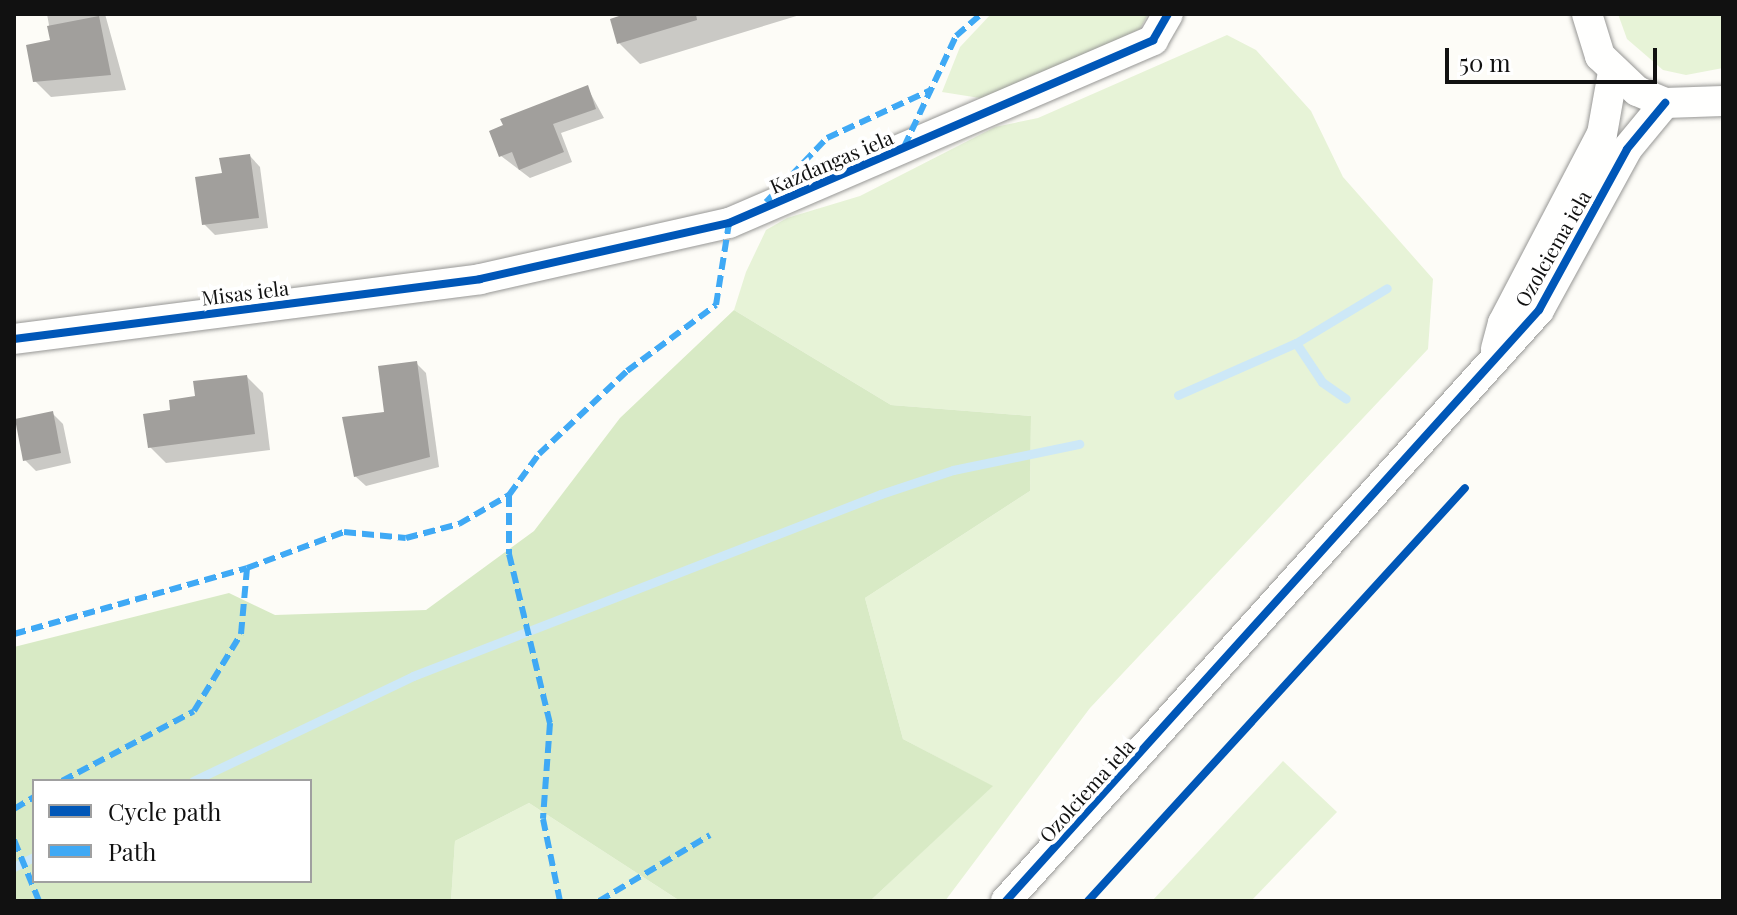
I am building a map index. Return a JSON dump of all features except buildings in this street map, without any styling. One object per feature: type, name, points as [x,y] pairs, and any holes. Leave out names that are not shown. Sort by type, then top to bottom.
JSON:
[{"type":"street","name":"Kazdangas iela","points":[[480,279],[729,223],[1153,40],[1168,14]]},
{"type":"street","points":[[1587,14],[1613,72],[1665,103],[1723,101]]},
{"type":"street","name":"Ozolciema iela","points":[[1493,363],[1503,323],[1602,134],[1613,72]]},
{"type":"street","name":"Ozolciema iela","points":[[1006,901],[1539,310],[1627,149],[1665,103]]},
{"type":"street","name":"Misas iela","points":[[14,339],[480,279]]},
{"type":"green space","points":[[991,14],[1148,14],[1140,29],[986,99],[942,92],[960,47]]},
{"type":"green space","points":[[1618,14],[1723,14],[1723,68],[1686,75],[1663,70],[1627,39]]},
{"type":"green space","points":[[1227,35],[1256,50],[1311,111],[1343,177],[1433,279],[1428,349],[1090,708],[945,901],[870,901],[992,786],[903,739],[865,598],[1030,491],[1031,416],[891,405],[734,310],[746,272],[766,230],[787,218],[860,196],[995,127],[1038,118]]},
{"type":"green space","points":[[734,310],[891,405],[1031,416],[1030,491],[865,598],[903,739],[993,786],[870,901],[680,901],[529,803],[455,841],[451,901],[14,901],[14,647],[229,593],[275,615],[426,610],[534,531],[620,418]]},
{"type":"green space","points":[[1283,761],[1337,812],[1251,901],[1152,901]]},
{"type":"green space","points":[[529,803],[680,901],[451,901],[455,841]]},
{"type":"waterway","points":[[1296,343],[1387,288]]},
{"type":"waterway","points":[[1178,395],[1296,343],[1322,382],[1346,399]]},
{"type":"waterway","points":[[197,779],[413,676],[881,494],[953,470],[1079,444]]},
{"type":"waterway","points":[[14,867],[32,858]]},
{"type":"marked path","points":[[904,147],[956,36],[981,14]]},
{"type":"marked path","points":[[766,202],[827,138],[931,90]]},
{"type":"marked path","points":[[14,634],[247,568],[344,532],[406,538],[459,524],[509,495],[539,454],[627,371],[716,305],[729,223]]},
{"type":"marked path","points":[[509,495],[509,554],[550,723],[543,819],[560,901]]},
{"type":"marked path","points":[[66,779],[194,711],[241,634],[247,568]]},
{"type":"marked path","points":[[14,809],[32,798]]},
{"type":"marked path","points":[[599,901],[710,835]]},
{"type":"marked path","points":[[14,840],[39,901]]},
{"type":"cycle path","points":[[14,339],[480,279],[729,223],[1153,40],[1168,14]]},
{"type":"cycle path","points":[[1006,901],[1539,310],[1627,149],[1665,103]]},
{"type":"cycle path","points":[[1088,901],[1465,488]]}]
